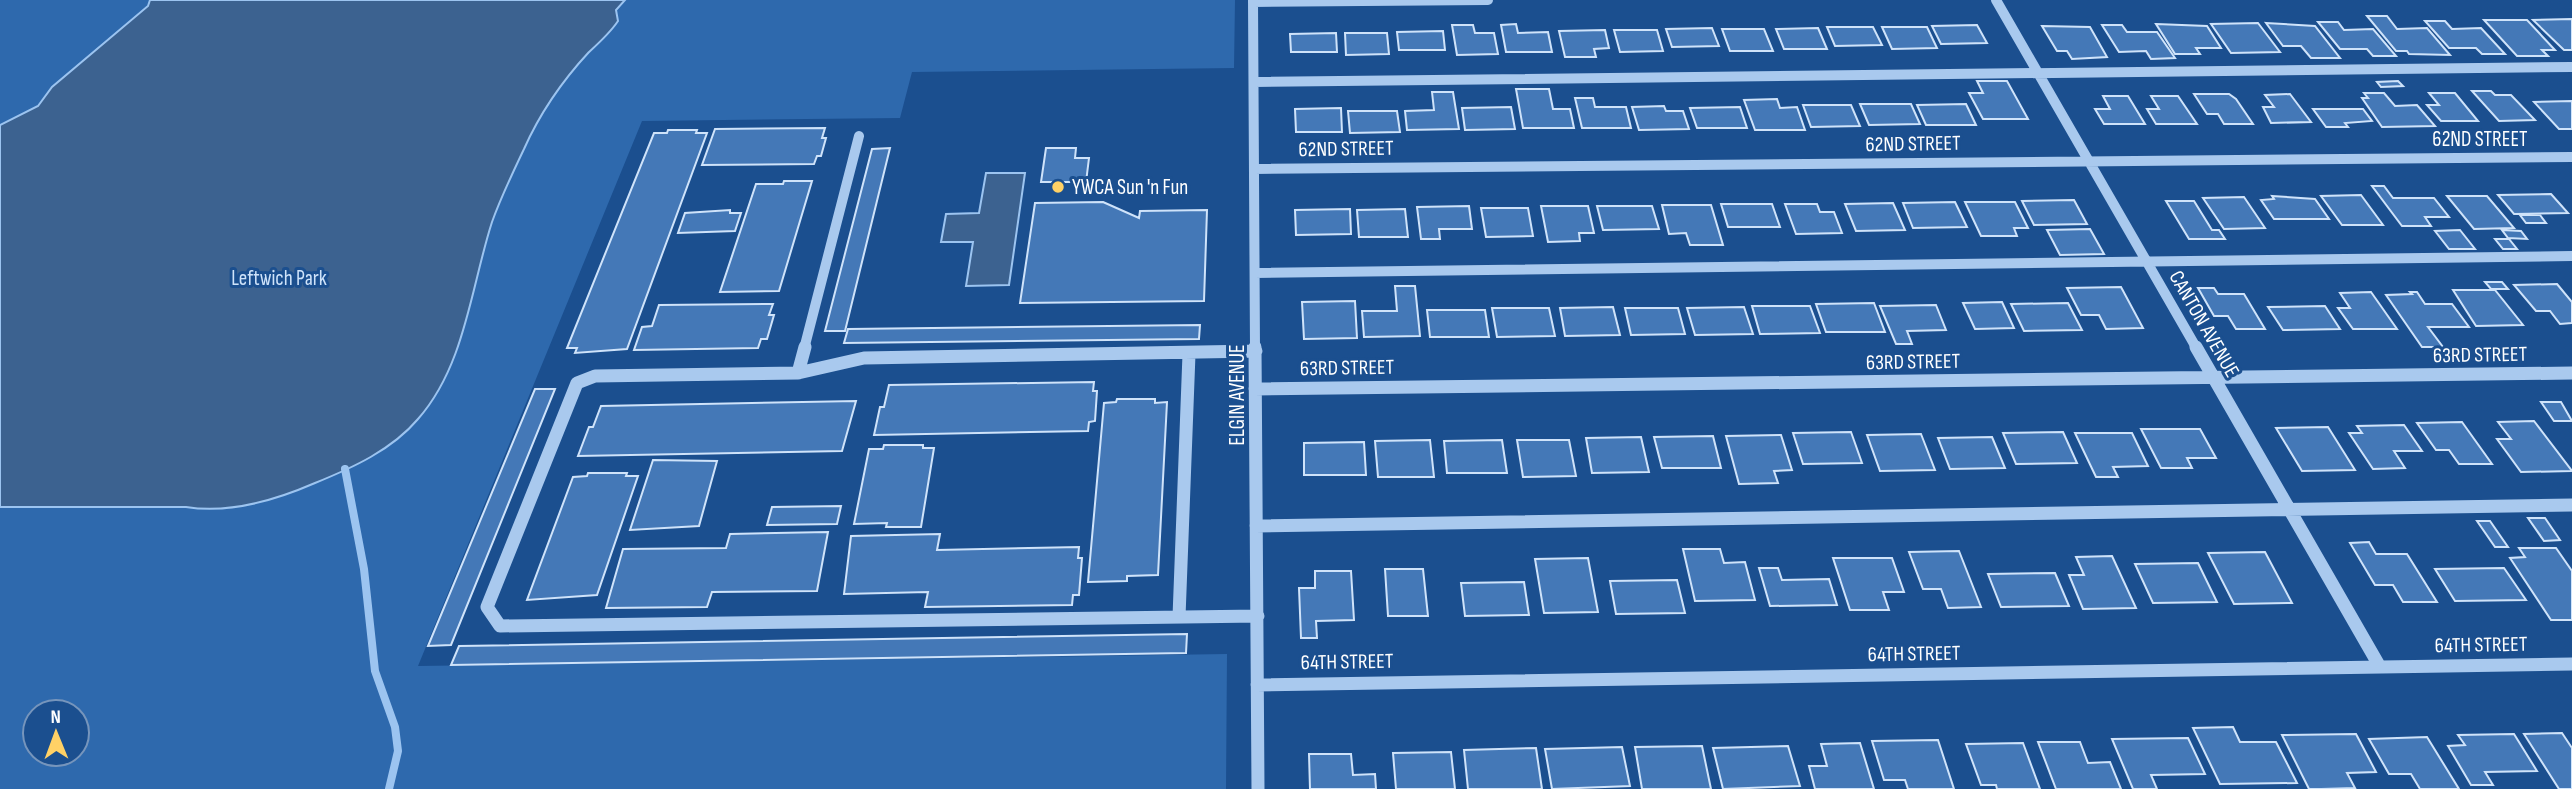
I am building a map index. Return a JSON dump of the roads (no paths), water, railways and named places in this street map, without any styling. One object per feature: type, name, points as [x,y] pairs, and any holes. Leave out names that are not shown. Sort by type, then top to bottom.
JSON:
[{"type":"street","points":[[1253,1],[1488,0]]},
{"type":"street","name":"CANTON AVENUE","points":[[1996,0],[2380,667]]},
{"type":"street","name":"ELGIN AVENUE","points":[[1253,1],[1258,789]]},
{"type":"street","points":[[1254,82],[2572,66]]},
{"type":"street","points":[[798,373],[859,136]]},
{"type":"street","name":"62ND STREET","points":[[1254,169],[2572,157]]},
{"type":"street","points":[[1255,273],[2572,256]]},
{"type":"street","points":[[1256,352],[864,358],[798,373],[595,376],[577,383],[487,607],[500,626],[1258,616]]},
{"type":"street","points":[[1179,617],[1189,354]]},
{"type":"street","name":"63RD STREET","points":[[1255,389],[2572,373]]},
{"type":"street","points":[[1256,526],[2572,505]]},
{"type":"street","name":"64TH STREET","points":[[1257,685],[2572,664]]},
{"type":"waterway","points":[[345,469],[364,569],[375,671],[395,727],[398,751],[389,789]]},
{"type":"place","name":"YWCA Sun 'n Fun","points":[[1058,187]]},
{"type":"park label","name":"Leftwich Park","points":[[279,278]]}]
